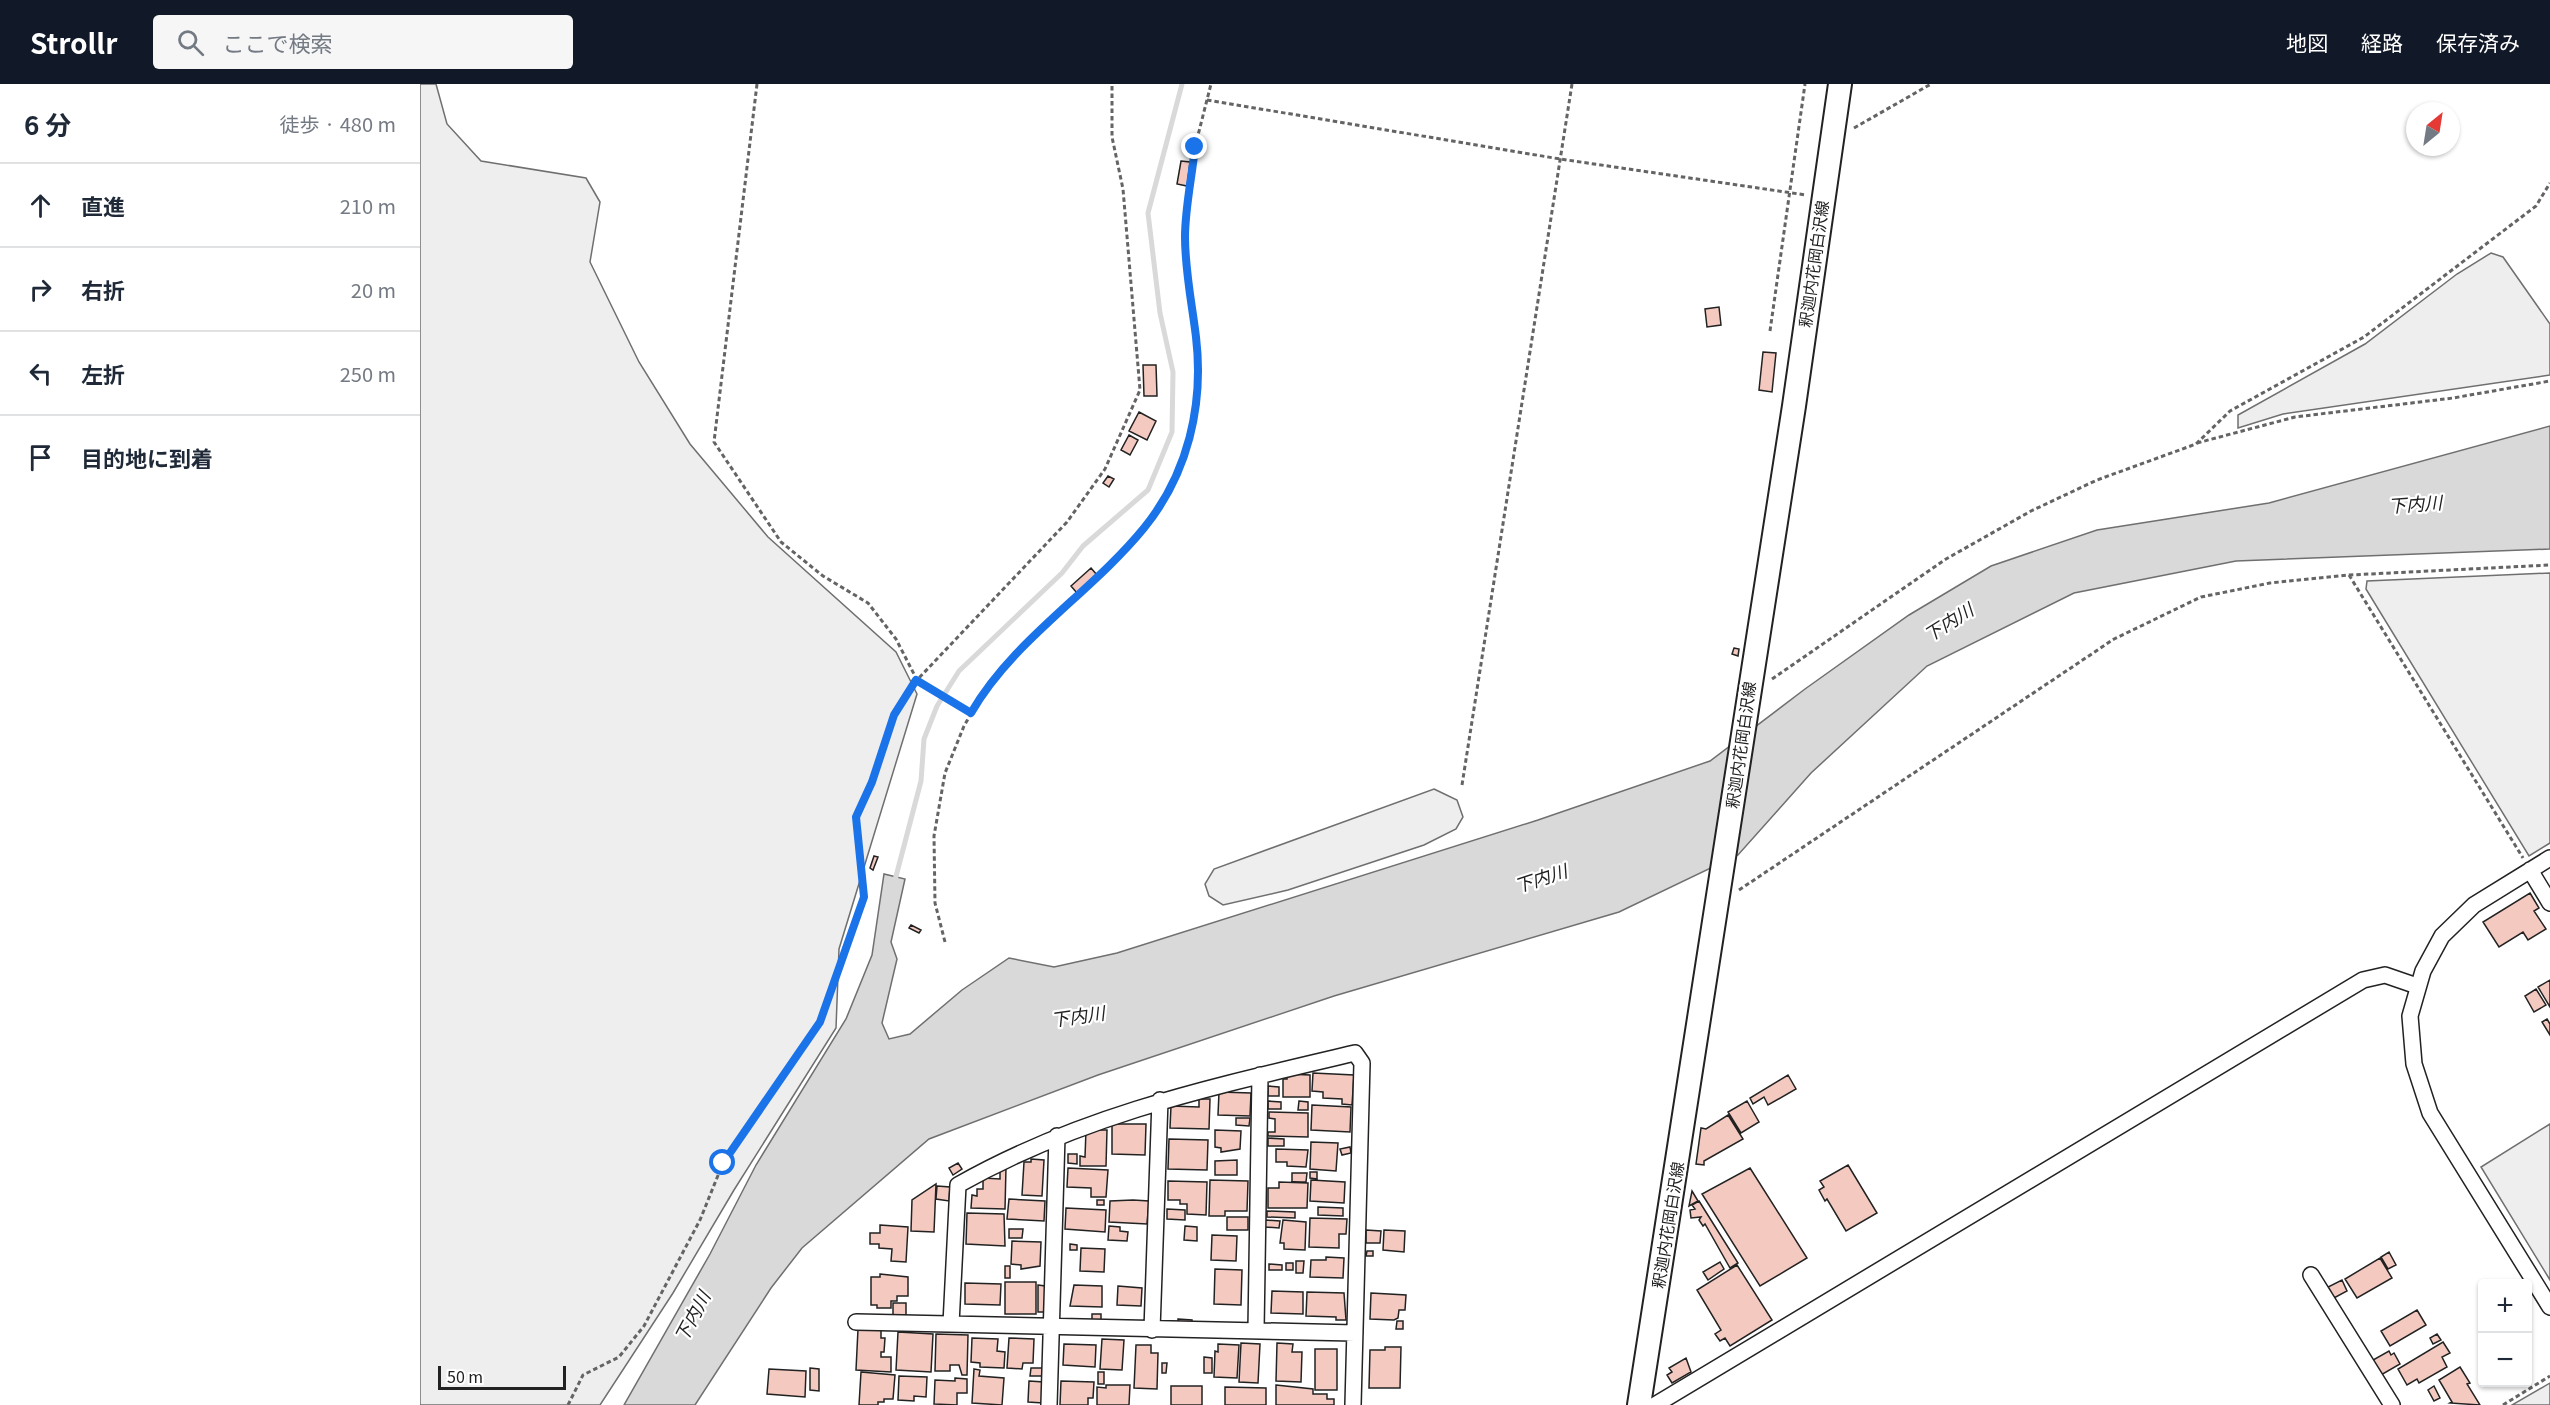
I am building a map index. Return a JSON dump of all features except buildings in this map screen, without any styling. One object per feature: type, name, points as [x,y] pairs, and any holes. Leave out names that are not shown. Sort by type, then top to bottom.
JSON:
[{"type":"main road","name":"釈迦内花岡白沢線","points":[[1640,1405],[1794,406],[1840,84]]},
{"type":"street","points":[[2550,858],[2474,905],[2442,936],[2417,986],[2410,1016],[2414,1064],[2430,1113],[2550,1307]]},
{"type":"street","points":[[2530,870],[2550,903]]},
{"type":"street","points":[[1655,1405],[2363,980],[2385,975],[2417,986]]},
{"type":"street","points":[[951,1324],[957,1185],[1057,1136],[1160,1100],[1355,1053],[1362,1063],[1353,1405]]},
{"type":"street","points":[[1256,1330],[1260,1075]]},
{"type":"street","points":[[1152,1330],[1160,1100]]},
{"type":"street","points":[[1049,1405],[1057,1136]]},
{"type":"street","points":[[2311,1275],[2392,1405]]},
{"type":"street","points":[[856,1322],[1355,1333]]},
{"type":"path","points":[[757,84],[714,442],[781,542],[823,576],[868,603],[896,639],[916,680],[971,713]]},
{"type":"path","points":[[568,1405],[583,1375],[618,1357],[644,1326],[700,1220],[723,1163],[820,1022],[864,897],[856,817],[872,782],[894,715],[916,680],[1067,522],[1105,469],[1140,390],[1123,189],[1112,137],[1112,84]]},
{"type":"path","points":[[945,942],[935,903],[934,836],[945,773],[971,713],[981,696],[1008,663],[1106,571],[1146,527],[1184,462],[1192,432],[1199,380],[1185,236],[1195,147],[1211,84]]},
{"type":"path","points":[[1462,785],[1572,84]]},
{"type":"path","points":[[1770,331],[1805,84]]},
{"type":"path","points":[[1831,141],[1931,84]]},
{"type":"path","points":[[1207,100],[1560,159],[1823,198]]},
{"type":"path","points":[[2196,444],[2230,411],[2364,337],[2536,206],[2550,183]]},
{"type":"path","points":[[1748,699],[1832,636],[1946,559],[2031,511],[2097,480],[2196,444],[2295,417],[2453,398],[2550,381]]},
{"type":"path","points":[[1719,898],[2114,639],[2201,597],[2270,583],[2349,575],[2550,566]]},
{"type":"path","points":[[2349,575],[2530,870]]},
{"type":"path","points":[[2504,1405],[2550,1376]]},
{"type":"shaded area","points":[[420,84],[436,84],[447,124],[481,161],[586,178],[600,202],[590,262],[639,362],[690,444],[768,537],[896,652],[917,694],[839,949],[836,1028],[734,1190],[673,1293],[600,1405],[420,1405]]},
{"type":"shaded area","points":[[2491,253],[2503,257],[2550,324],[2550,375],[2283,414],[2238,428],[2238,415],[2365,344],[2457,274]]},
{"type":"shaded area","points":[[2550,573],[2550,843],[2529,856],[2366,589],[2367,581]]},
{"type":"shaded area","points":[[1434,789],[1457,800],[1463,817],[1456,829],[1424,845],[1288,890],[1223,905],[1209,896],[1205,884],[1214,869]]},
{"type":"shaded area","points":[[2550,1124],[2550,1280],[2481,1167]]},
{"type":"shaded area","points":[[2550,1383],[2550,1405],[2512,1405]]},
{"type":"water","name":"下内川","points":[[2550,426],[2550,549],[2236,561],[2074,593],[1927,666],[1811,773],[1738,855],[1619,912],[1334,996],[1098,1075],[929,1139],[802,1248],[771,1288],[695,1405],[624,1405],[710,1254],[756,1165],[846,1019],[872,955],[884,874],[905,879],[891,942],[897,959],[882,1023],[889,1039],[910,1034],[962,990],[1009,958],[1054,967],[1117,953],[1538,820],[1710,761],[1805,689],[1909,615],[1991,566],[2097,530],[2269,503]]},
{"type":"waterway","points":[[894,884],[921,781],[924,739],[937,706],[959,671],[1062,573],[1083,546],[1148,490],[1172,432],[1173,372],[1160,313],[1148,213],[1182,84]]},
{"type":"route","points":[[723,1163],[820,1022],[864,897],[856,817],[872,782],[894,715],[916,680],[971,713],[981,696],[1008,663],[1106,571],[1146,527],[1170,490],[1184,462],[1192,432],[1199,380],[1185,236],[1195,147]]}]
